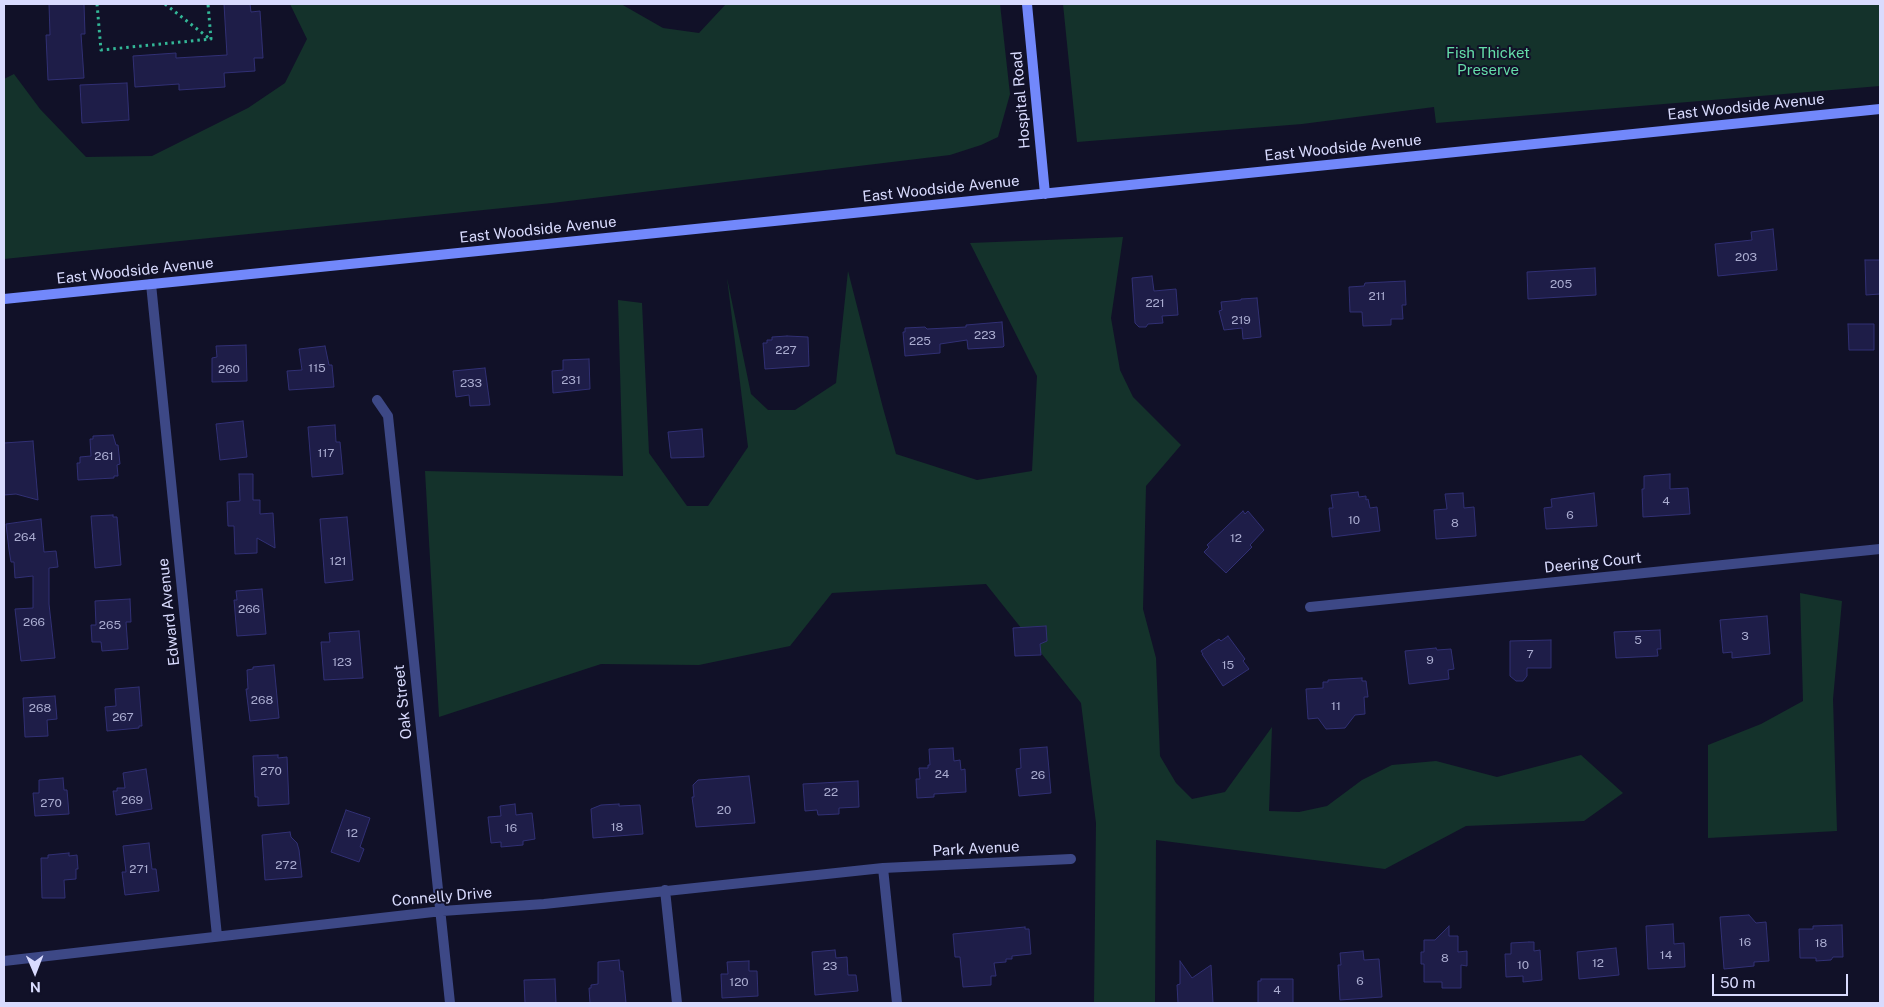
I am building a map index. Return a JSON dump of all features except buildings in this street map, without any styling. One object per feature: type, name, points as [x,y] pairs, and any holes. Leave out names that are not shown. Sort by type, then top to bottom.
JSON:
[{"type":"main road","name":"Hospital Road","points":[[1027,4],[1045,194]]},
{"type":"main road","name":"East Woodside Avenue","points":[[4,299],[1880,109]]},
{"type":"street","name":"Edward Avenue","points":[[150,284],[217,936]]},
{"type":"street","name":"Oak Street","points":[[377,400],[388,416],[442,911],[450,1003]]},
{"type":"street","name":"Deering Court","points":[[1310,607],[1880,549]]},
{"type":"street","name":"Park Avenue","points":[[883,868],[1071,859]]},
{"type":"street","name":"Connelly Drive","points":[[4,961],[442,911],[544,904],[883,868]]},
{"type":"street","points":[[883,868],[897,1003]]},
{"type":"street","points":[[665,890],[677,1003]]},
{"type":"path","points":[[97,4],[101,50],[211,39]]},
{"type":"path","points":[[165,4],[211,39]]},
{"type":"path","points":[[208,4],[211,39]]},
{"type":"green space","points":[[290,4],[621,4],[663,28],[699,33],[726,4],[1000,4],[1010,94],[998,137],[981,145],[950,155],[552,203],[4,259],[4,79],[14,74],[40,109],[86,157],[152,156],[248,108],[285,83],[307,39]]},
{"type":"green space","name":"Fish Thicket Preserve","points":[[1063,4],[1880,4],[1880,86],[1436,123],[1434,107],[1302,124],[1077,142]]},
{"type":"green space","points":[[1123,237],[1111,318],[1120,370],[1133,397],[1181,445],[1146,486],[1143,609],[1156,658],[1160,756],[1176,783],[1192,799],[1225,792],[1272,727],[1269,811],[1299,812],[1327,806],[1362,780],[1392,765],[1436,761],[1497,777],[1581,755],[1623,793],[1584,821],[1466,826],[1385,869],[1156,840],[1155,1003],[1094,1003],[1096,823],[1081,703],[986,584],[832,593],[790,646],[699,665],[601,664],[439,717],[425,471],[623,476],[618,300],[642,303],[649,453],[687,506],[708,506],[748,447],[727,278],[751,394],[768,410],[795,410],[836,383],[848,271],[896,454],[977,480],[1032,471],[1037,376],[970,243]]},
{"type":"green space","points":[[1800,593],[1842,601],[1833,699],[1837,831],[1708,838],[1708,745],[1761,724],[1803,701]]}]
